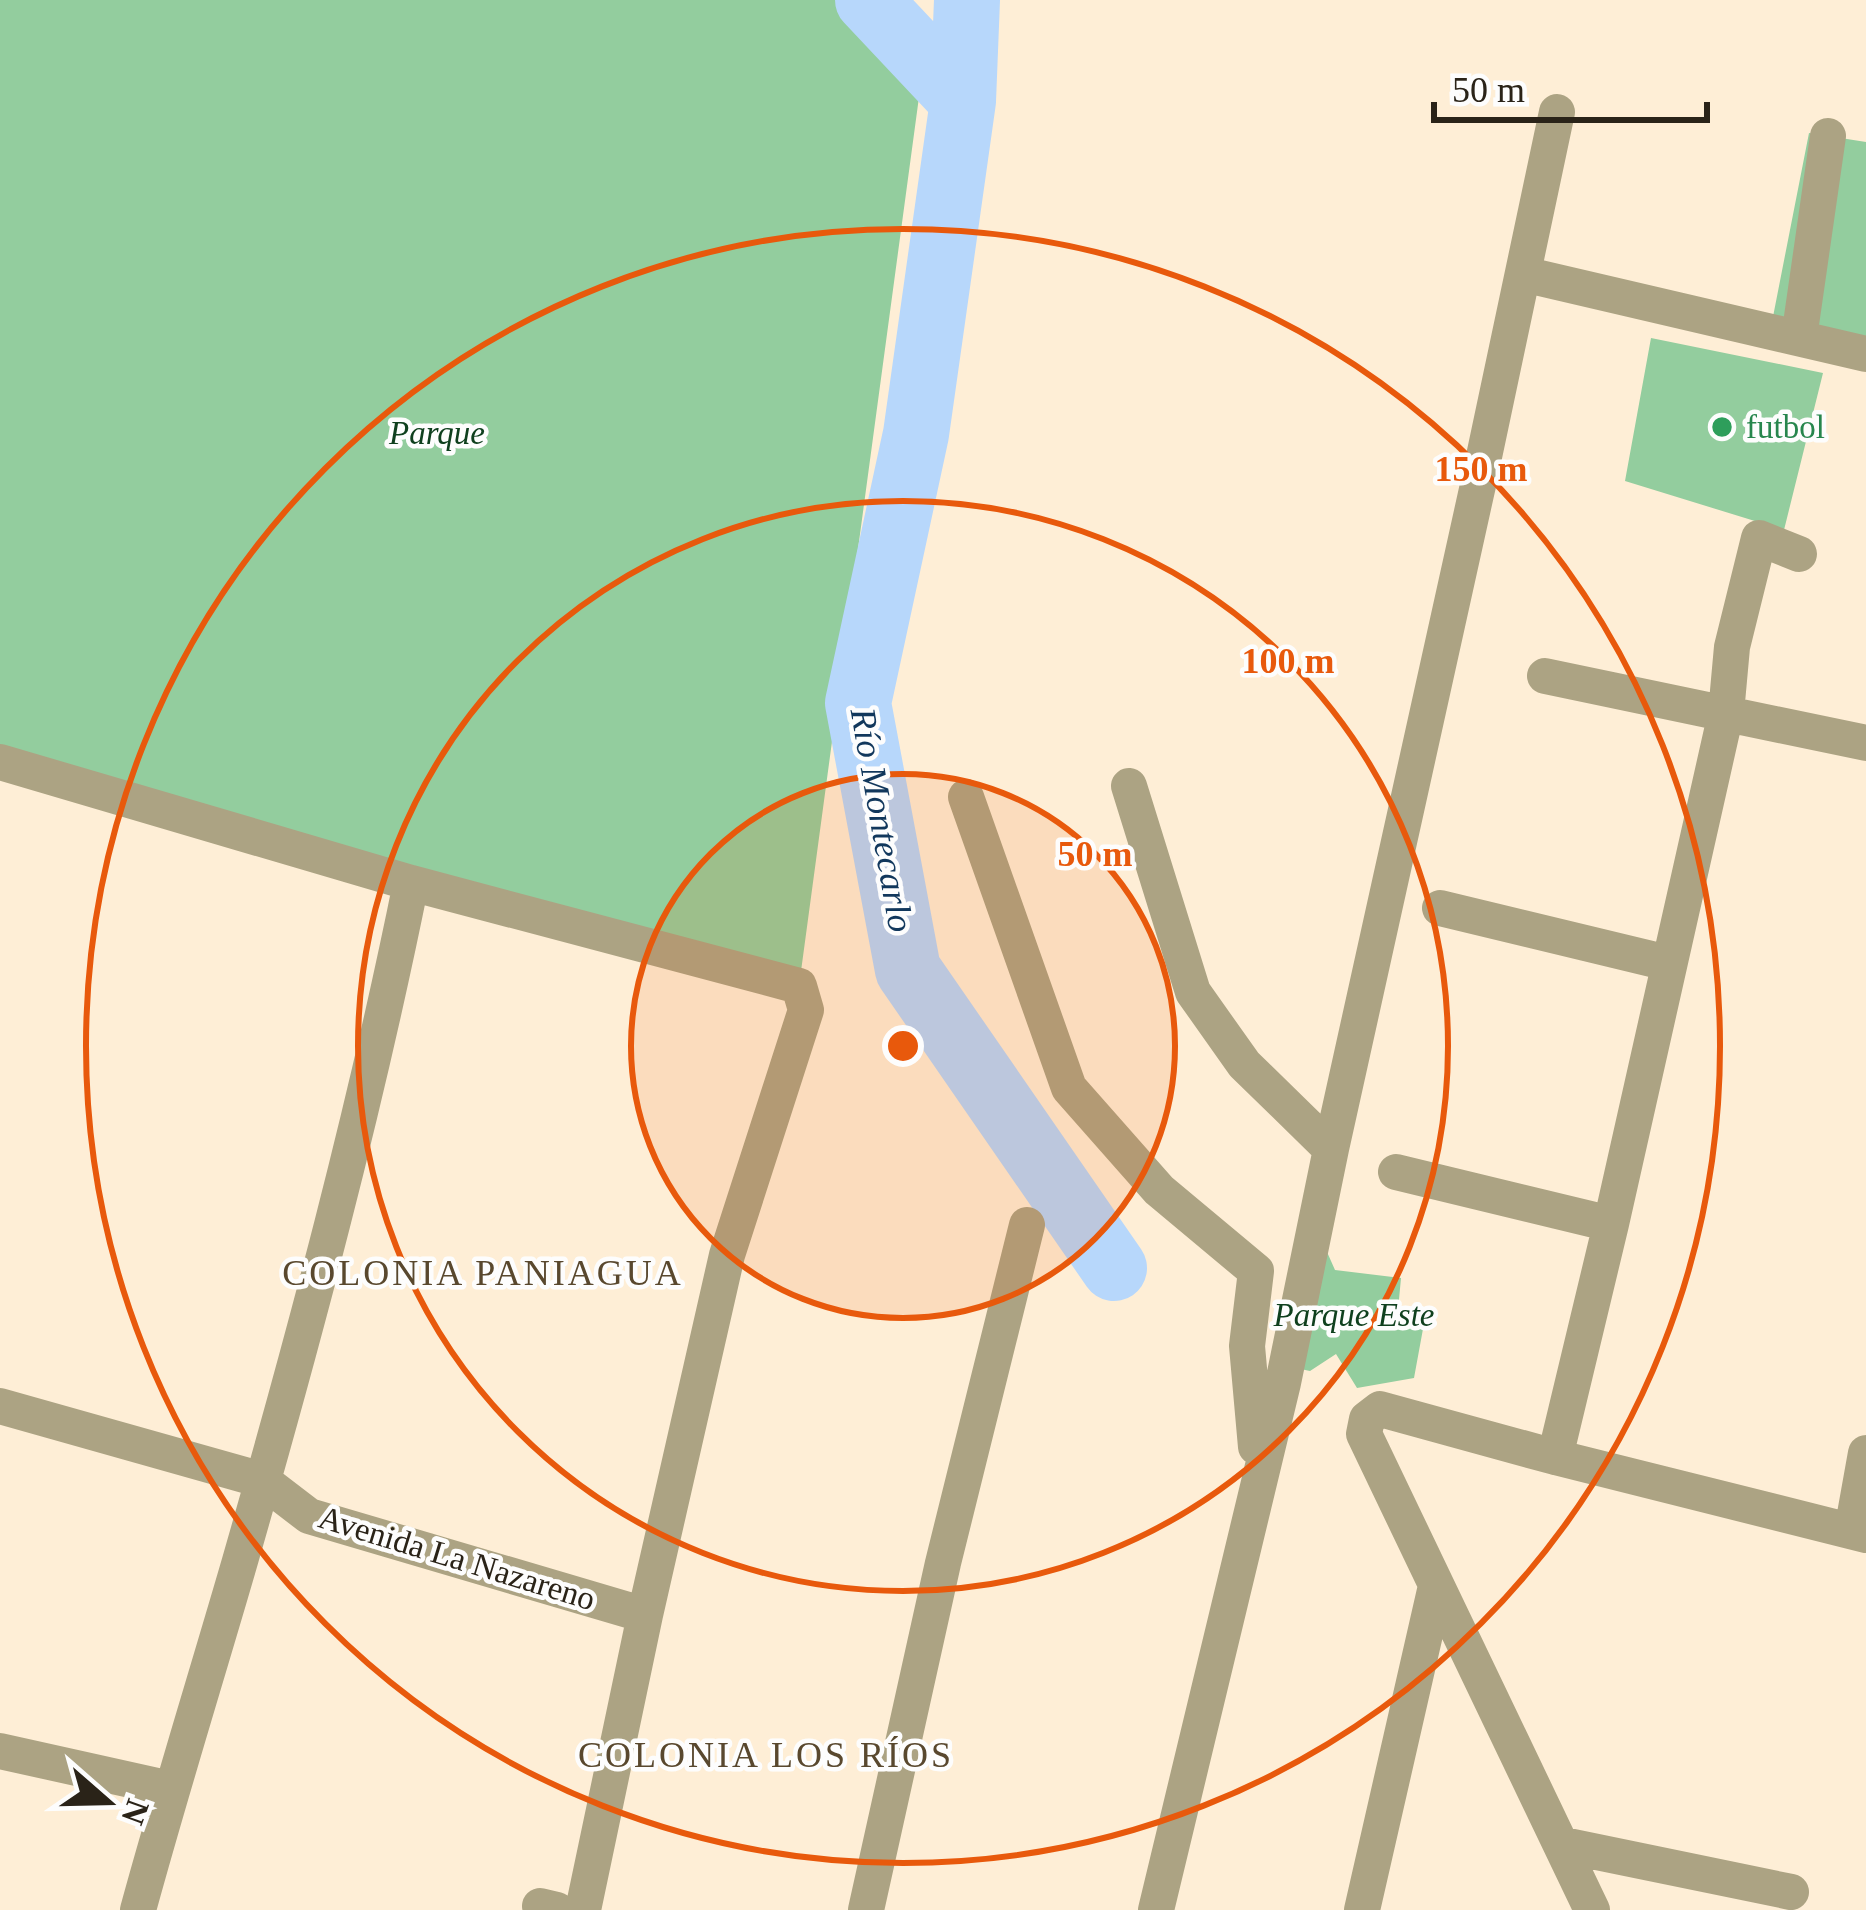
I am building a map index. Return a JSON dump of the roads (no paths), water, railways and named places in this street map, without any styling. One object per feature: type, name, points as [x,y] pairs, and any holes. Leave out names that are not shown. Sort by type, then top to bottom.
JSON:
[{"type":"street","points":[[1156,1910],[1283,1383],[1557,112]]},
{"type":"street","points":[[1799,338],[1828,136]]},
{"type":"street","points":[[1523,274],[1866,354]]},
{"type":"street","points":[[1556,1457],[1726,713],[1732,647],[1759,538],[1799,554]]},
{"type":"street","points":[[1544,676],[1866,743]]},
{"type":"street","points":[[0,762],[410,884],[799,986],[806,1010],[727,1255],[583,1910]]},
{"type":"street","points":[[1129,786],[1193,992],[1244,1064],[1331,1149]]},
{"type":"street","points":[[966,796],[1069,1088],[1159,1190],[1256,1271],[1247,1346],[1259,1480]]},
{"type":"street","points":[[138,1910],[305,1322],[383,1016],[410,884]]},
{"type":"street","points":[[1440,908],[1669,963]]},
{"type":"street","points":[[1396,1172],[1611,1224]]},
{"type":"street","points":[[866,1910],[943,1563],[1027,1225]]},
{"type":"street","name":"Avenida La Nazareno","points":[[0,1406],[262,1480],[309,1516],[645,1615]]},
{"type":"street","points":[[1592,1910],[1364,1434],[1367,1418],[1381,1409],[1859,1533],[1866,1454]]},
{"type":"street","points":[[1362,1910],[1436,1586]]},
{"type":"street","points":[[0,1751],[171,1789]]},
{"type":"street","points":[[1563,1845],[1791,1892]]},
{"type":"waterway","name":"Río Montecarlo","points":[[868,0],[963,101],[916,434],[858,703],[908,970],[1114,1268]]},
{"type":"waterway","name":"Río Montecarlo","points":[[963,101],[967,0]]},
{"type":"place","name":"futbol","points":[[1722,427]]},
{"type":"district","name":"COLONIA PANIAGUA","points":[[483,1273]]},
{"type":"district","name":"COLONIA LOS RÍOS","points":[[766,1755]]},
{"type":"park label","name":"Parque","points":[[437,433]]},
{"type":"park label","name":"Parque Este","points":[[1354,1315]]}]
